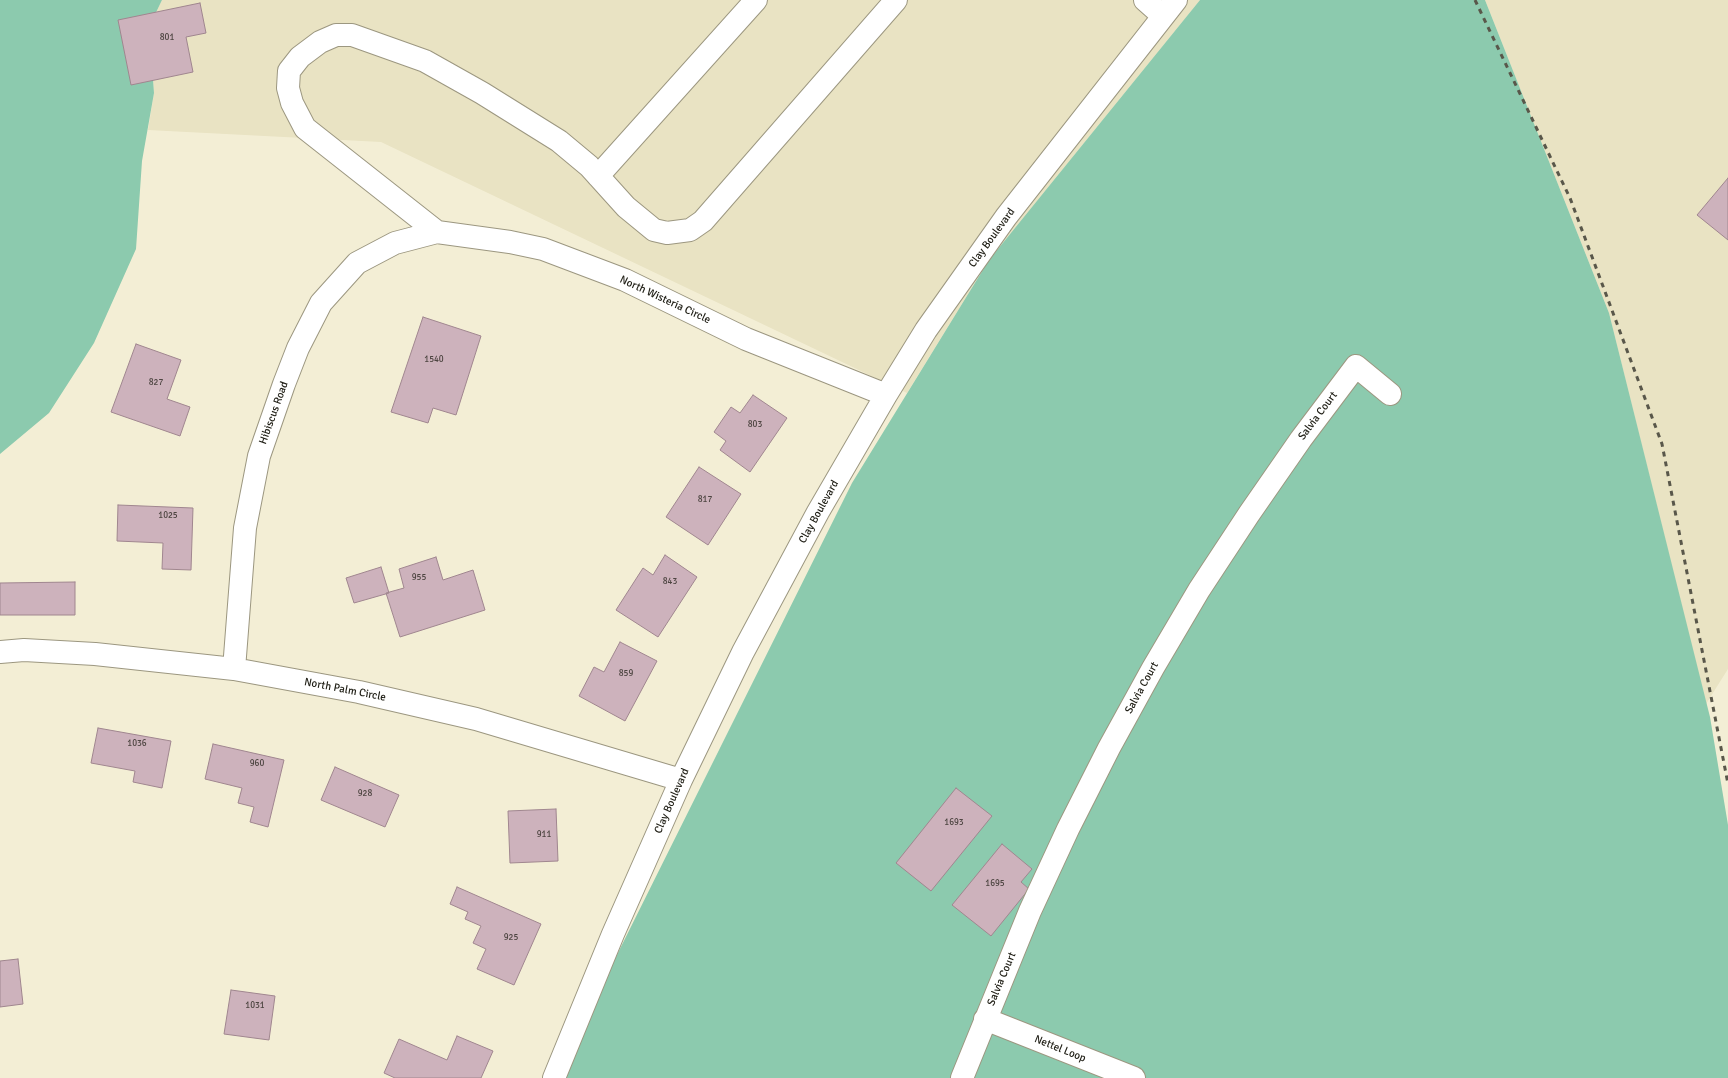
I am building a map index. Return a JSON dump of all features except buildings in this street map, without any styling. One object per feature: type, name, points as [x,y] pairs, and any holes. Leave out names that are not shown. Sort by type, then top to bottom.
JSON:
[{"type":"street","points":[[598,176],[756,0]]},
{"type":"street","points":[[437,232],[305,128],[292,103],[288,88],[289,72],[300,57],[320,42],[336,35],[352,35],[425,62],[482,93],[559,141],[589,166],[626,207],[654,230],[668,233],[690,230],[703,221],[896,0]]},
{"type":"street","points":[[1145,0],[1170,8]]},
{"type":"street","name":"Clay Boulevard","points":[[554,1078],[613,934],[681,780],[743,652],[803,540],[886,395],[926,330],[1006,217],[1170,8]]},
{"type":"street","name":"North Wisteria Circle","points":[[437,232],[510,242],[543,249],[625,280],[746,339],[886,395]]},
{"type":"street","name":"Hibiscus Road","points":[[234,669],[245,528],[259,456],[298,348],[321,303],[357,263],[395,243],[437,232]]},
{"type":"street","name":"Salvia Court","points":[[962,1078],[1030,911],[1068,828],[1109,748],[1153,668],[1199,590],[1301,439],[1356,366],[1390,394]]},
{"type":"street","name":"North Palm Circle","points":[[0,652],[24,650],[95,654],[234,669],[359,692],[476,719],[681,780]]},
{"type":"street","name":"Nettel Loop","points":[[985,1019],[1134,1078]]},
{"type":"shaded area","points":[[162,0],[1200,0],[989,260],[907,393],[381,142],[148,130],[154,93],[149,27]]},
{"type":"shaded area","points":[[1485,0],[1728,0],[1728,669],[1706,704],[1609,313]]},
{"type":"green space","points":[[0,0],[162,0],[149,27],[154,93],[142,161],[136,249],[94,343],[49,413],[0,454]]},
{"type":"green space","points":[[1200,0],[1485,0],[1609,313],[1710,717],[1728,825],[1728,1078],[561,1078],[585,1019],[852,483],[989,260]]},
{"type":"railway","points":[[1475,0],[1570,198],[1662,444],[1728,784]]}]
